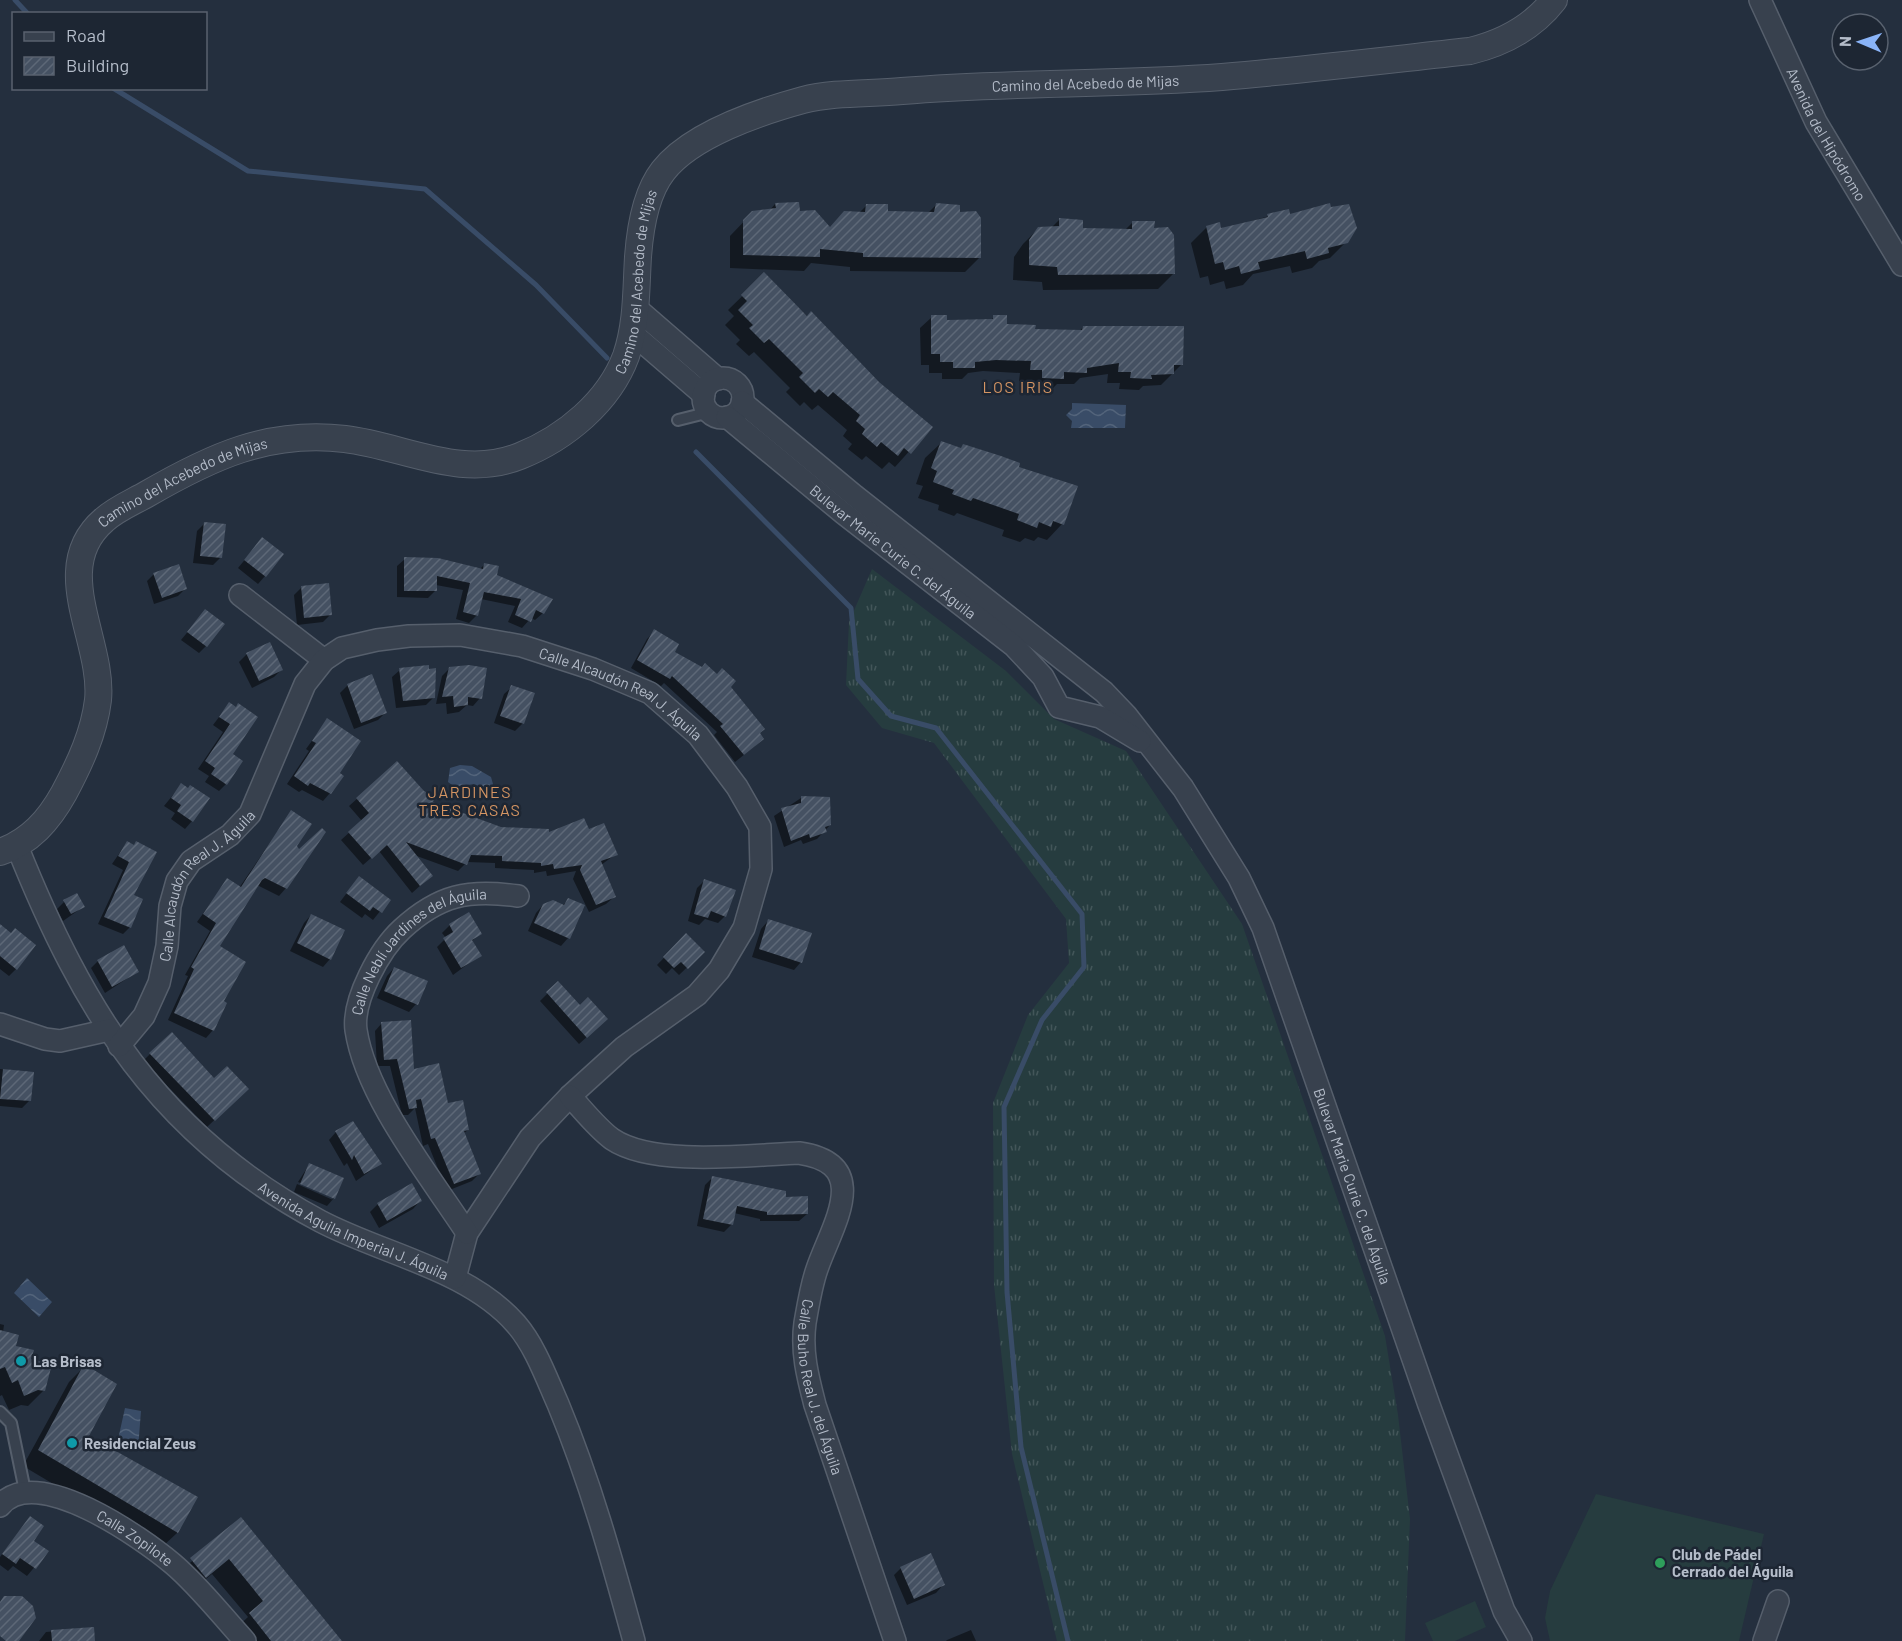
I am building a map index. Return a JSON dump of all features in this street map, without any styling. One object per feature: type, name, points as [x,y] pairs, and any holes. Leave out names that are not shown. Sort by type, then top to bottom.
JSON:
[{"type":"street","name":"Camino del Acebedo de Mijas","points":[[8,849],[50,818],[85,754],[99,696],[90,638],[77,582],[82,548],[103,520],[218,457],[286,438],[346,439],[463,465],[490,465],[519,456],[574,426],[597,401],[618,372],[632,333],[640,232],[660,175],[682,151],[709,134],[806,99],[966,85],[1219,77],[1470,51],[1508,38],[1527,26],[1554,0]]},
{"type":"street","name":"Avenida del Hipódromo","points":[[1760,0],[1816,122],[1902,265]]},
{"type":"street","points":[[635,307],[718,379]]},
{"type":"street","points":[[632,333],[721,407]]},
{"type":"street","points":[[726,378],[741,389],[721,407],[709,384],[726,378]]},
{"type":"street","name":"Bulevar Marie Curie C. del Águila","points":[[721,407],[855,496],[1081,673],[1126,715],[1183,788],[1214,834],[1263,928],[1429,1405],[1504,1611],[1521,1641]]},
{"type":"street","name":"Bulevar Marie Curie C. del Águila","points":[[721,407],[843,513],[1014,646],[1043,677],[1059,707],[1100,717],[1151,748]]},
{"type":"street","points":[[240,595],[324,660]]},
{"type":"street","name":"Calle Alcaudón Real J. Águila","points":[[114,1038],[144,1016],[159,983],[167,946],[170,906],[177,881],[191,861],[231,836],[250,814],[305,684],[324,660],[342,648],[410,636],[460,635],[522,646],[593,669],[650,693],[698,735],[743,797],[760,827],[761,869],[744,928],[719,970],[697,995],[624,1047],[570,1096],[530,1138],[467,1233],[455,1278]]},
{"type":"street","points":[[1051,695],[1058,674],[1081,673],[1090,691],[1088,699],[1079,707],[1069,710]]},
{"type":"street","name":"Avenida Aguila Imperial J. Águila","points":[[8,849],[114,1038],[159,1099],[209,1147],[257,1183],[320,1221],[386,1252],[455,1278],[487,1299],[516,1324],[540,1361],[602,1522],[634,1641]]},
{"type":"street","name":"Calle Neblí Jardines del Águila","points":[[467,1233],[390,1115],[364,1061],[356,1028],[362,995],[372,967],[395,935],[424,909],[453,896],[484,891],[518,896]]},
{"type":"street","points":[[0,1024],[45,1040],[114,1038]]},
{"type":"street","name":"Calle Buho Real J. del Águila","points":[[570,1096],[612,1139],[635,1149],[668,1156],[799,1153],[817,1155],[832,1165],[841,1181],[844,1201],[816,1270],[805,1325],[805,1367],[815,1405],[895,1641]]},
{"type":"street","points":[[0,1506],[6,1499],[25,1491]]},
{"type":"street","name":"Calle Zopilote","points":[[25,1491],[45,1494],[114,1521],[174,1564],[245,1641]]},
{"type":"street","points":[[1764,1641],[1778,1601],[1771,1641]]},
{"type":"lane","points":[[678,420],[721,407]]},
{"type":"lane","points":[[0,1412],[11,1423],[25,1491]]},
{"type":"green space","points":[[872,569],[1006,671],[1054,719],[1126,751],[1242,924],[1385,1336],[1398,1415],[1410,1519],[1405,1641],[1057,1641],[1012,1454],[994,1285],[993,1103],[1028,1015],[1069,963],[1066,919],[934,743],[882,728],[846,685],[849,622]]},
{"type":"green space","name":"Club de Pádel Cerrado del Águila","points":[[1596,1494],[1764,1534],[1739,1641],[1550,1641],[1545,1618],[1550,1591]]},
{"type":"green space","points":[[1475,1601],[1486,1627],[1455,1641],[1433,1641],[1425,1623]]},
{"type":"water","points":[[1072,403],[1126,405],[1125,428],[1071,428],[1072,421],[1066,415],[1072,409]]},
{"type":"water","points":[[460,765],[472,766],[491,777],[493,784],[490,789],[479,790],[474,784],[455,787],[448,782],[450,768]]},
{"type":"water","points":[[27,1278],[52,1302],[39,1317],[14,1293]]},
{"type":"water","points":[[125,1408],[141,1411],[138,1449],[117,1444]]},
{"type":"building","points":[[799,202],[800,211],[815,210],[830,227],[844,211],[865,212],[866,204],[888,204],[888,211],[934,212],[936,203],[960,205],[960,212],[976,211],[981,218],[981,258],[863,257],[863,253],[820,249],[820,257],[743,255],[743,220],[752,211],[776,208],[775,203]]},
{"type":"building","points":[[1330,203],[1331,207],[1349,204],[1357,228],[1348,243],[1328,248],[1329,253],[1307,259],[1305,251],[1258,262],[1260,269],[1241,274],[1239,266],[1225,270],[1223,262],[1215,264],[1206,226],[1220,222],[1221,228],[1268,217],[1267,214],[1289,209],[1290,214]]},
{"type":"building","points":[[1059,218],[1083,220],[1083,228],[1132,229],[1132,221],[1155,221],[1154,228],[1168,227],[1174,235],[1175,274],[1058,275],[1057,267],[1029,265],[1029,240],[1038,227],[1059,226]]},
{"type":"building","points":[[764,272],[807,316],[811,311],[879,382],[933,427],[911,454],[904,448],[898,456],[881,442],[877,447],[862,434],[865,429],[856,421],[860,415],[833,392],[828,397],[819,389],[815,393],[799,377],[803,373],[769,339],[764,343],[749,328],[753,325],[738,310],[747,301],[741,295]]},
{"type":"building","points":[[931,315],[947,315],[947,320],[993,319],[993,315],[1007,315],[1007,324],[1036,325],[1035,329],[1082,330],[1083,326],[1184,326],[1183,365],[1174,365],[1174,374],[1151,375],[1152,379],[1130,378],[1131,372],[1118,372],[1119,363],[1087,368],[1087,373],[1064,372],[1064,379],[1042,378],[1042,370],[1030,370],[1031,361],[996,360],[975,362],[975,368],[953,368],[953,362],[940,362],[940,354],[931,354]]},
{"type":"building","points":[[941,441],[961,448],[963,444],[1001,456],[1020,463],[1019,467],[1078,486],[1064,525],[1053,521],[1051,527],[1039,522],[1037,528],[1017,520],[1019,514],[973,498],[971,501],[952,494],[954,490],[933,482],[937,471],[931,468]]},
{"type":"building","points":[[204,522],[226,524],[222,558],[200,556]]},
{"type":"building","points":[[262,537],[284,554],[266,577],[244,560]]},
{"type":"building","points":[[404,557],[438,558],[483,569],[484,563],[499,566],[497,575],[553,599],[544,614],[536,610],[531,622],[515,615],[521,599],[484,592],[478,616],[463,612],[470,583],[437,576],[437,591],[404,591]]},
{"type":"building","points":[[179,564],[187,589],[162,598],[153,573]]},
{"type":"building","points":[[329,583],[332,615],[304,618],[301,586]]},
{"type":"building","points":[[205,609],[225,624],[207,647],[187,632]]},
{"type":"building","points":[[654,629],[679,644],[675,652],[702,667],[705,663],[717,674],[722,668],[736,681],[731,687],[765,729],[760,733],[764,739],[744,755],[720,726],[723,724],[672,676],[670,679],[637,660]]},
{"type":"building","points":[[270,642],[283,670],[259,681],[246,653]]},
{"type":"building","points":[[429,665],[429,669],[436,668],[435,698],[403,701],[399,668]]},
{"type":"building","points":[[469,665],[487,668],[482,699],[468,697],[468,705],[454,707],[453,696],[442,697],[449,667]]},
{"type":"building","points":[[372,674],[387,713],[361,723],[347,684]]},
{"type":"building","points":[[511,685],[535,693],[524,724],[500,716]]},
{"type":"building","points":[[229,702],[236,707],[238,703],[258,717],[233,754],[243,761],[227,785],[211,774],[215,768],[205,761],[230,724],[219,717]]},
{"type":"building","points":[[327,718],[361,741],[340,773],[344,776],[331,794],[310,783],[308,786],[294,776],[316,743],[312,741]]},
{"type":"building","points":[[397,761],[424,791],[435,797],[433,802],[501,827],[549,829],[549,832],[584,818],[589,829],[604,823],[618,855],[601,861],[616,897],[596,905],[580,870],[582,865],[554,869],[553,864],[541,866],[541,863],[502,861],[502,856],[471,855],[467,865],[406,842],[433,876],[420,886],[387,845],[372,859],[348,832],[369,813],[356,798]]},
{"type":"building","points":[[181,783],[188,788],[190,785],[210,798],[193,822],[177,811],[181,805],[171,798]]},
{"type":"building","points":[[801,796],[830,797],[831,825],[825,827],[827,832],[810,838],[809,834],[791,841],[781,808],[801,803]]},
{"type":"building","points":[[291,810],[312,824],[297,846],[299,849],[322,828],[326,832],[287,889],[265,878],[262,880],[220,946],[246,962],[224,1001],[227,1003],[214,1031],[174,1013],[194,969],[191,967],[216,923],[203,914],[227,878],[241,887]]},
{"type":"building","points":[[127,841],[134,845],[136,841],[157,852],[134,895],[143,899],[131,928],[104,917],[129,862],[118,856]]},
{"type":"building","points":[[359,876],[391,900],[382,913],[373,907],[370,911],[346,893]]},
{"type":"building","points":[[704,879],[736,890],[726,917],[711,911],[708,918],[694,914]]},
{"type":"building","points":[[77,893],[85,907],[71,914],[63,900]]},
{"type":"building","points":[[568,898],[585,905],[570,939],[534,923],[543,904],[553,900],[564,905]]},
{"type":"building","points":[[469,912],[482,934],[472,940],[482,956],[461,968],[443,938],[453,932],[449,924]]},
{"type":"building","points":[[311,914],[345,930],[331,960],[297,943]]},
{"type":"building","points":[[768,919],[812,933],[802,963],[759,949]]},
{"type":"building","points":[[0,924],[11,933],[15,928],[36,945],[17,970],[0,956]]},
{"type":"building","points":[[686,933],[705,952],[688,969],[681,962],[674,968],[663,957]]},
{"type":"building","points":[[124,945],[139,972],[112,987],[97,960]]},
{"type":"building","points":[[394,967],[428,981],[418,1005],[384,991]]},
{"type":"building","points":[[558,981],[580,1005],[588,997],[608,1019],[587,1038],[546,992]]},
{"type":"building","points":[[411,1020],[414,1069],[439,1063],[448,1103],[463,1100],[469,1130],[464,1131],[481,1174],[454,1184],[435,1138],[431,1139],[421,1099],[416,1100],[417,1108],[409,1109],[397,1059],[384,1060],[381,1022]]},
{"type":"building","points":[[172,1032],[214,1078],[227,1066],[249,1089],[215,1121],[149,1053]]},
{"type":"building","points":[[3,1069],[34,1072],[31,1101],[0,1099]]},
{"type":"building","points":[[353,1121],[382,1164],[364,1174],[354,1155],[352,1160],[335,1131]]},
{"type":"building","points":[[309,1163],[344,1178],[335,1199],[300,1184]]},
{"type":"building","points":[[712,1176],[786,1191],[786,1197],[808,1196],[808,1214],[767,1215],[767,1212],[737,1206],[733,1225],[703,1219]]},
{"type":"building","points":[[412,1183],[422,1201],[387,1221],[377,1203]]},
{"type":"building","name":"Las Brisas","points":[[0,1330],[19,1335],[16,1346],[34,1350],[31,1359],[52,1364],[45,1391],[38,1390],[24,1396],[18,1380],[12,1383],[5,1367],[0,1369]]},
{"type":"building","name":"Residencial Zeus","points":[[84,1364],[117,1384],[89,1436],[198,1497],[178,1533],[38,1450]]},
{"type":"building","points":[[30,1516],[44,1526],[34,1541],[49,1551],[36,1569],[20,1558],[16,1564],[2,1554]]},
{"type":"building","points":[[241,1517],[342,1641],[271,1641],[249,1613],[263,1601],[229,1559],[206,1578],[190,1558]]},
{"type":"building","points":[[931,1553],[945,1585],[914,1599],[900,1567]]},
{"type":"building","points":[[4,1596],[22,1596],[33,1606],[36,1618],[19,1641],[6,1641],[0,1636],[0,1602]]},
{"type":"building","points":[[94,1627],[95,1641],[52,1641],[51,1630]]},
{"type":"waterway","points":[[15,0],[26,12]]},
{"type":"waterway","points":[[116,90],[248,171],[425,189],[536,285],[607,358]]},
{"type":"waterway","points":[[696,452],[851,608],[858,679],[891,716],[936,728],[1082,914],[1084,967],[1042,1020],[1004,1107],[1007,1292],[1021,1447],[1068,1641]]},
{"type":"place","name":"Las Brisas","points":[[21,1361]]},
{"type":"place","name":"Residencial Zeus","points":[[72,1443]]},
{"type":"place","name":"Club de Pádel Cerrado del Águila","points":[[1660,1563]]},
{"type":"district","name":"LOS IRIS","points":[[1018,386]]},
{"type":"district","name":"JARDINES TRES CASAS","points":[[470,800]]}]
